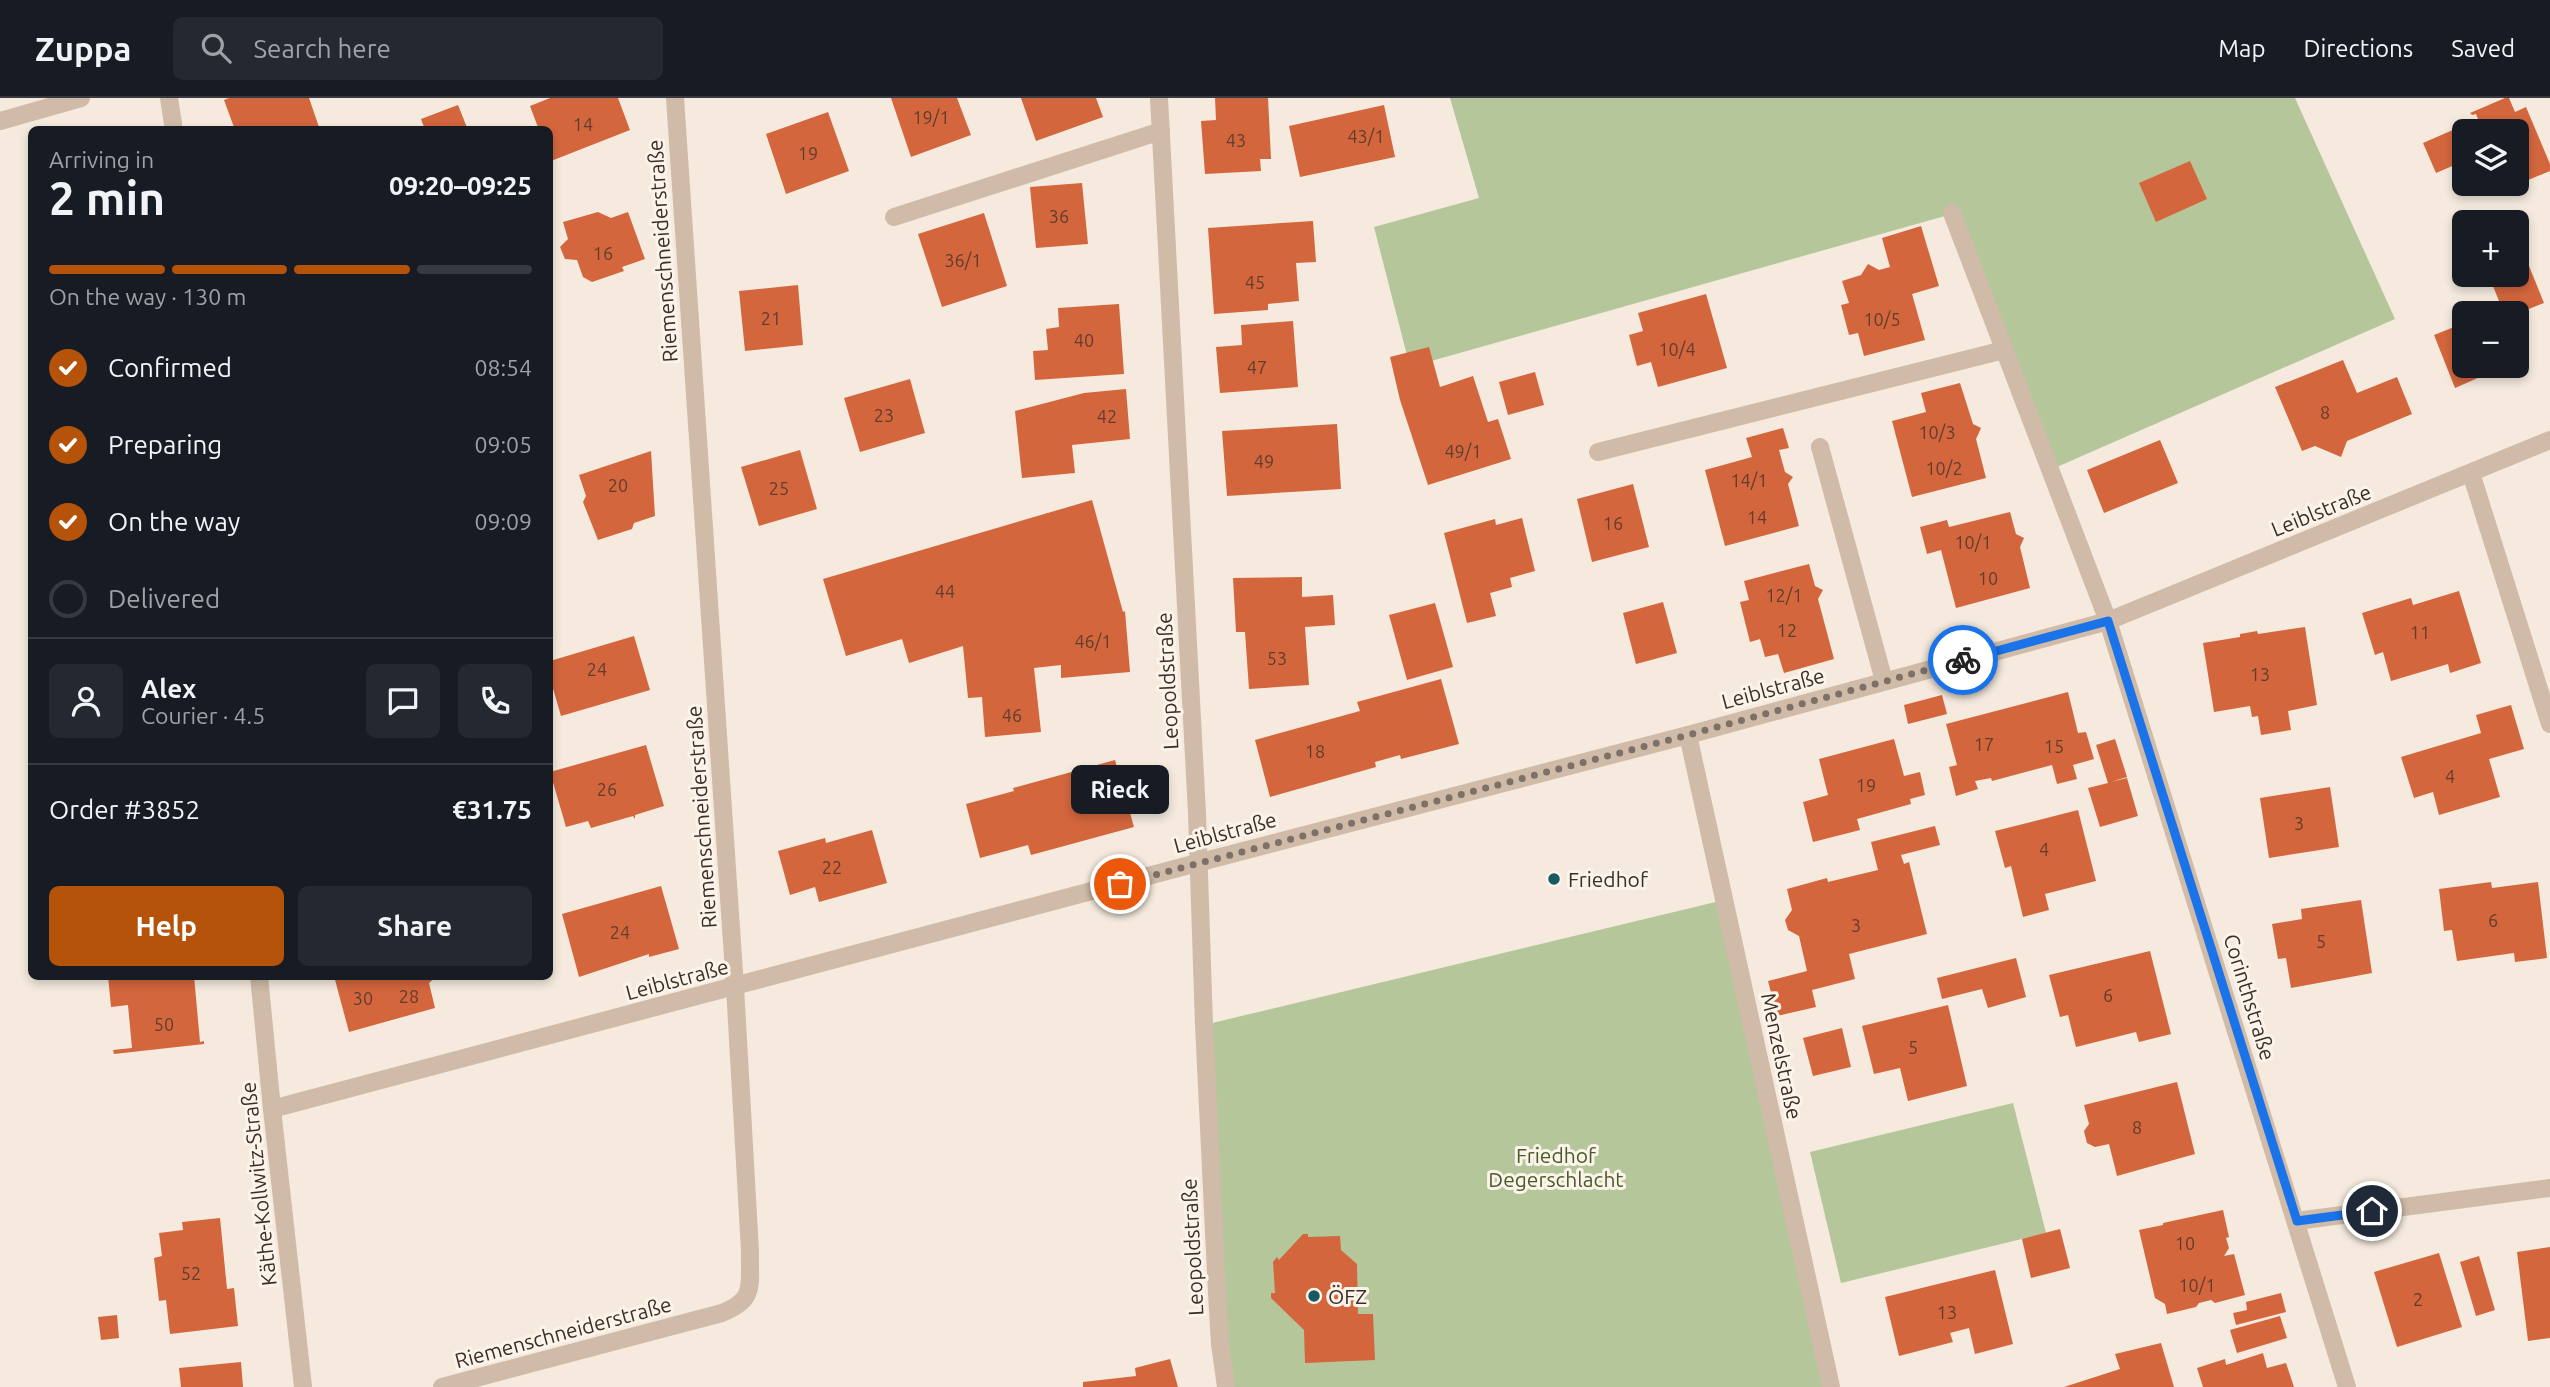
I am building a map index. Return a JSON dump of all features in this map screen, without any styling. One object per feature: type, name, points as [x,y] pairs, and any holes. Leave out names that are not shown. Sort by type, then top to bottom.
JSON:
[{"type":"street","points":[[0,121],[81,98]]},
{"type":"street","points":[[169,98],[173,126]]},
{"type":"street","name":"Riemenschneiderstraße","points":[[442,1387],[722,1313],[741,1305],[748,1292],[750,1251],[735,987],[675,98]]},
{"type":"street","name":"Leopoldstraße","points":[[1158,98],[1196,813],[1220,1344],[1226,1387]]},
{"type":"street","points":[[894,217],[1161,131]]},
{"type":"street","points":[[1952,213],[2108,621]]},
{"type":"street","points":[[1598,452],[2004,350]]},
{"type":"street","name":"Leiblstraße","points":[[272,1109],[1688,735],[2108,621],[2550,440]]},
{"type":"street","points":[[1819,447],[1884,681]]},
{"type":"street","points":[[2471,473],[2550,724]]},
{"type":"street","name":"Corinthstraße","points":[[2108,621],[2347,1387]]},
{"type":"street","name":"Menzelstraße","points":[[1688,735],[1831,1387]]},
{"type":"street","name":"Käthe-Kollwitz-Straße","points":[[259,980],[303,1387]]},
{"type":"street","points":[[2297,1221],[2550,1188]]},
{"type":"green space","points":[[1450,98],[2295,98],[2395,319],[2050,470],[1952,214],[1410,367],[1374,227],[1479,198]]},
{"type":"green space","name":"Friedhof Degerschlacht","points":[[1724,900],[1831,1387],[1226,1387],[1204,1025]]},
{"type":"green space","points":[[2013,1103],[2046,1233],[1841,1283],[1810,1152]]},
{"type":"building","points":[[309,98],[319,126],[234,126],[224,100]]},
{"type":"building","points":[[550,98],[618,98],[630,130],[553,160],[553,126],[538,126],[530,106]]},
{"type":"building","points":[[891,98],[957,98],[971,135],[911,157]]},
{"type":"building","points":[[1021,98],[1096,98],[1103,117],[1036,141]]},
{"type":"building","points":[[1215,98],[1268,98],[1271,159],[1260,159],[1261,171],[1205,174],[1201,121],[1216,120]]},
{"type":"building","points":[[2505,98],[2509,98],[2515,112],[2526,107],[2550,164],[2550,171],[2529,180],[2529,119],[2478,119],[2476,114],[2470,113]]},
{"type":"building","points":[[458,105],[466,126],[424,126],[421,119]]},
{"type":"building","points":[[1384,105],[1395,157],[1300,177],[1289,126]]},
{"type":"building","points":[[828,112],[849,171],[786,194],[766,134]]},
{"type":"building","points":[[2452,130],[2452,166],[2436,173],[2423,143]]},
{"type":"building","points":[[2190,161],[2207,199],[2156,222],[2139,183]]},
{"type":"building","points":[[1082,183],[1088,244],[1036,248],[1030,187]]},
{"type":"building","points":[[598,212],[611,218],[628,212],[645,259],[622,267],[624,271],[592,282],[583,277],[577,260],[565,259],[560,247],[568,239],[563,222]]},
{"type":"building","points":[[984,213],[1007,286],[942,307],[918,234]]},
{"type":"building","points":[[1313,221],[1316,262],[1296,263],[1299,301],[1268,304],[1268,310],[1214,314],[1208,228]]},
{"type":"building","points":[[1921,226],[1939,286],[1912,294],[1925,340],[1864,356],[1858,333],[1849,335],[1841,305],[1849,303],[1842,281],[1861,275],[1868,264],[1879,270],[1890,267],[1882,238]]},
{"type":"building","points":[[2529,266],[2544,303],[2529,309],[2529,301],[2499,301],[2493,287],[2529,287]]},
{"type":"building","points":[[798,285],[803,345],[745,351],[739,291]]},
{"type":"building","points":[[1706,294],[1727,368],[1658,387],[1651,362],[1637,366],[1629,335],[1643,331],[1638,313]]},
{"type":"building","points":[[1119,304],[1124,374],[1035,380],[1033,351],[1048,350],[1046,329],[1059,327],[1058,308]]},
{"type":"building","points":[[1293,321],[1298,387],[1220,393],[1216,347],[1242,345],[1241,325]]},
{"type":"building","points":[[2452,328],[2452,378],[2478,378],[2455,388],[2434,335]]},
{"type":"building","points":[[1429,347],[1440,387],[1473,376],[1488,422],[1498,419],[1511,459],[1428,485],[1400,400],[1390,357]]},
{"type":"building","points":[[2343,360],[2357,393],[2397,377],[2412,414],[2347,441],[2341,457],[2315,446],[2302,451],[2275,387]]},
{"type":"building","points":[[1535,372],[1544,405],[1508,415],[1499,382]]},
{"type":"building","points":[[910,379],[925,433],[860,452],[844,398]]},
{"type":"building","points":[[1960,383],[1973,424],[1981,428],[1976,439],[1986,478],[1912,497],[1892,421],[1926,412],[1921,393]]},
{"type":"building","points":[[1126,389],[1130,439],[1072,445],[1075,473],[1022,478],[1015,411],[1084,393]]},
{"type":"building","points":[[1337,424],[1341,489],[1227,496],[1222,431]]},
{"type":"building","points":[[1783,428],[1789,448],[1779,450],[1785,472],[1793,477],[1788,484],[1799,526],[1725,546],[1705,470],[1752,457],[1746,438]]},
{"type":"building","points":[[2160,440],[2178,483],[2104,513],[2087,470]]},
{"type":"building","points":[[800,450],[817,509],[759,526],[741,467]]},
{"type":"building","points":[[651,451],[655,516],[634,523],[632,529],[598,540],[583,502],[586,496],[579,475]]},
{"type":"building","points":[[1633,484],[1649,547],[1592,562],[1577,499]]},
{"type":"building","points":[[1092,500],[1123,612],[1125,611],[1130,672],[1061,678],[1061,665],[1034,668],[1041,732],[985,737],[982,697],[968,698],[963,646],[909,663],[902,639],[846,656],[823,579]]},
{"type":"building","points":[[2010,512],[2016,534],[2024,538],[2020,547],[2030,588],[1956,608],[1941,550],[1927,554],[1920,527],[1947,520],[1949,527]]},
{"type":"building","points":[[1522,518],[1535,571],[1510,578],[1512,587],[1490,593],[1496,616],[1467,623],[1444,533],[1495,519],[1496,525]]},
{"type":"building","points":[[1809,564],[1815,586],[1823,590],[1818,599],[1834,659],[1784,673],[1778,654],[1765,657],[1760,639],[1750,642],[1740,602],[1749,600],[1744,581]]},
{"type":"building","points":[[1302,577],[1302,597],[1333,595],[1335,625],[1305,627],[1309,685],[1249,689],[1245,632],[1236,632],[1233,578]]},
{"type":"building","points":[[2459,591],[2481,663],[2450,673],[2448,664],[2391,681],[2383,652],[2375,655],[2362,613],[2411,598],[2413,605]]},
{"type":"building","points":[[1663,602],[1677,653],[1636,664],[1623,613]]},
{"type":"building","points":[[1435,603],[1453,667],[1407,680],[1389,615]]},
{"type":"building","points":[[2305,627],[2317,705],[2288,711],[2291,730],[2261,735],[2258,716],[2252,717],[2250,706],[2214,712],[2203,643],[2240,637],[2240,634],[2257,631],[2258,634]]},
{"type":"building","points":[[634,636],[650,690],[561,716],[553,688],[553,660]]},
{"type":"building","points":[[1441,679],[1459,744],[1401,759],[1400,755],[1375,762],[1376,767],[1270,797],[1255,740],[1360,711],[1357,702]]},
{"type":"building","points":[[2068,692],[2078,733],[2086,732],[2094,759],[2073,765],[2077,779],[2057,784],[2052,765],[1992,781],[1991,778],[1975,781],[1978,789],[1956,796],[1949,767],[1957,765],[1946,724]]},
{"type":"building","points":[[1942,695],[1947,714],[1908,724],[1904,705]]},
{"type":"building","points":[[2511,705],[2524,749],[2489,759],[2500,797],[2439,815],[2433,792],[2414,798],[2401,757],[2481,733],[2476,715]]},
{"type":"building","points":[[1894,739],[1904,776],[1920,772],[1925,795],[1910,799],[1911,804],[1857,819],[1860,830],[1813,842],[1803,802],[1828,795],[1819,759]]},
{"type":"building","points":[[2115,739],[2127,777],[2111,782],[2127,778],[2138,816],[2100,827],[2088,788],[2108,783],[2096,745]]},
{"type":"building","points":[[646,745],[664,806],[635,815],[635,819],[633,816],[591,828],[588,821],[566,827],[553,782],[553,771]]},
{"type":"building","points":[[1115,760],[1134,827],[1031,855],[1028,845],[980,858],[966,804]]},
{"type":"building","points":[[2330,787],[2339,847],[2269,858],[2260,798]]},
{"type":"building","points":[[2078,810],[2096,881],[2045,894],[2049,910],[2023,917],[2011,866],[2005,868],[1995,831]]},
{"type":"building","points":[[1935,826],[1940,845],[1901,855],[1904,864],[1909,862],[1927,934],[1849,954],[1855,979],[1812,990],[1816,1007],[1777,1016],[1768,981],[1807,971],[1799,936],[1788,930],[1785,920],[1792,910],[1787,889],[1827,878],[1828,882],[1878,870],[1871,842]]},
{"type":"building","points":[[872,830],[887,883],[819,902],[815,887],[790,895],[778,851],[825,838],[826,843]]},
{"type":"building","points":[[2491,882],[2492,888],[2538,882],[2547,958],[2515,962],[2514,953],[2457,961],[2452,930],[2444,931],[2439,889]]},
{"type":"building","points":[[661,886],[679,949],[649,957],[649,954],[579,977],[562,914]]},
{"type":"building","points":[[2361,900],[2372,973],[2291,988],[2286,958],[2278,959],[2272,924],[2302,919],[2301,909]]},
{"type":"building","points":[[2150,951],[2171,1034],[2139,1042],[2136,1032],[2076,1047],[2068,1015],[2060,1017],[2049,975]]},
{"type":"building","points":[[2016,958],[2026,997],[1988,1008],[1982,989],[1942,999],[1937,978]]},
{"type":"building","points":[[108,980],[194,980],[200,1042],[204,1041],[204,1044],[114,1054],[113,1050],[132,1048],[128,1005],[111,1007]]},
{"type":"building","points":[[335,980],[432,980],[429,983],[435,1008],[349,1032]]},
{"type":"building","points":[[1948,1005],[1967,1086],[1908,1101],[1900,1068],[1874,1074],[1862,1026]]},
{"type":"building","points":[[1842,1028],[1851,1067],[1813,1076],[1803,1038]]},
{"type":"building","points":[[2177,1082],[2195,1154],[2117,1176],[2109,1144],[2095,1147],[2087,1143],[2084,1131],[2089,1124],[2084,1105]]},
{"type":"building","points":[[2223,1210],[2229,1237],[2226,1238],[2229,1248],[2224,1256],[2234,1254],[2245,1295],[2215,1303],[2211,1300],[2199,1303],[2196,1307],[2167,1314],[2165,1304],[2155,1298],[2139,1230]]},
{"type":"building","points":[[220,1218],[227,1289],[234,1288],[238,1326],[170,1334],[166,1300],[159,1301],[154,1258],[162,1256],[159,1233],[183,1230],[182,1222]]},
{"type":"building","points":[[2060,1229],[2070,1268],[2031,1278],[2022,1239]]},
{"type":"building","name":"ÖFZ","points":[[1303,1234],[1308,1234],[1308,1237],[1340,1236],[1341,1250],[1357,1264],[1358,1314],[1373,1314],[1375,1360],[1305,1363],[1304,1330],[1271,1298],[1271,1293],[1275,1293],[1273,1262],[1277,1257],[1279,1260]]},
{"type":"building","points":[[2550,1247],[2550,1338],[2528,1341],[2517,1252]]},
{"type":"building","points":[[2439,1253],[2462,1327],[2397,1347],[2374,1272]]},
{"type":"building","points":[[2479,1256],[2495,1310],[2476,1316],[2460,1262]]},
{"type":"building","points":[[1995,1270],[2013,1344],[1975,1354],[1969,1328],[1950,1333],[1953,1342],[1899,1356],[1885,1297]]},
{"type":"building","points":[[2281,1293],[2286,1312],[2236,1325],[2233,1313],[2247,1310],[2246,1302]]},
{"type":"building","points":[[117,1315],[119,1338],[101,1340],[98,1317]]},
{"type":"building","points":[[2280,1316],[2287,1338],[2237,1353],[2230,1330]]},
{"type":"building","points":[[2161,1343],[2174,1387],[2064,1387],[2120,1369],[2115,1354]]},
{"type":"building","points":[[2263,1353],[2267,1368],[2286,1363],[2294,1387],[2203,1387],[2197,1368],[2225,1359],[2226,1365]]},
{"type":"building","points":[[1170,1359],[1178,1387],[1083,1387],[1083,1382],[1136,1376],[1135,1368]]},
{"type":"building","points":[[241,1362],[243,1387],[181,1387],[179,1368]]},
{"type":"way so far","points":[[1120,884],[1963,660]]},
{"type":"place","name":"Friedhof","points":[[1554,879]]},
{"type":"place","name":"Rieck","points":[[1120,884]]},
{"type":"place","name":"ÖFZ","points":[[1314,1296]]},
{"type":"route","points":[[1963,660],[2108,621],[2297,1221],[2372,1211]]}]
